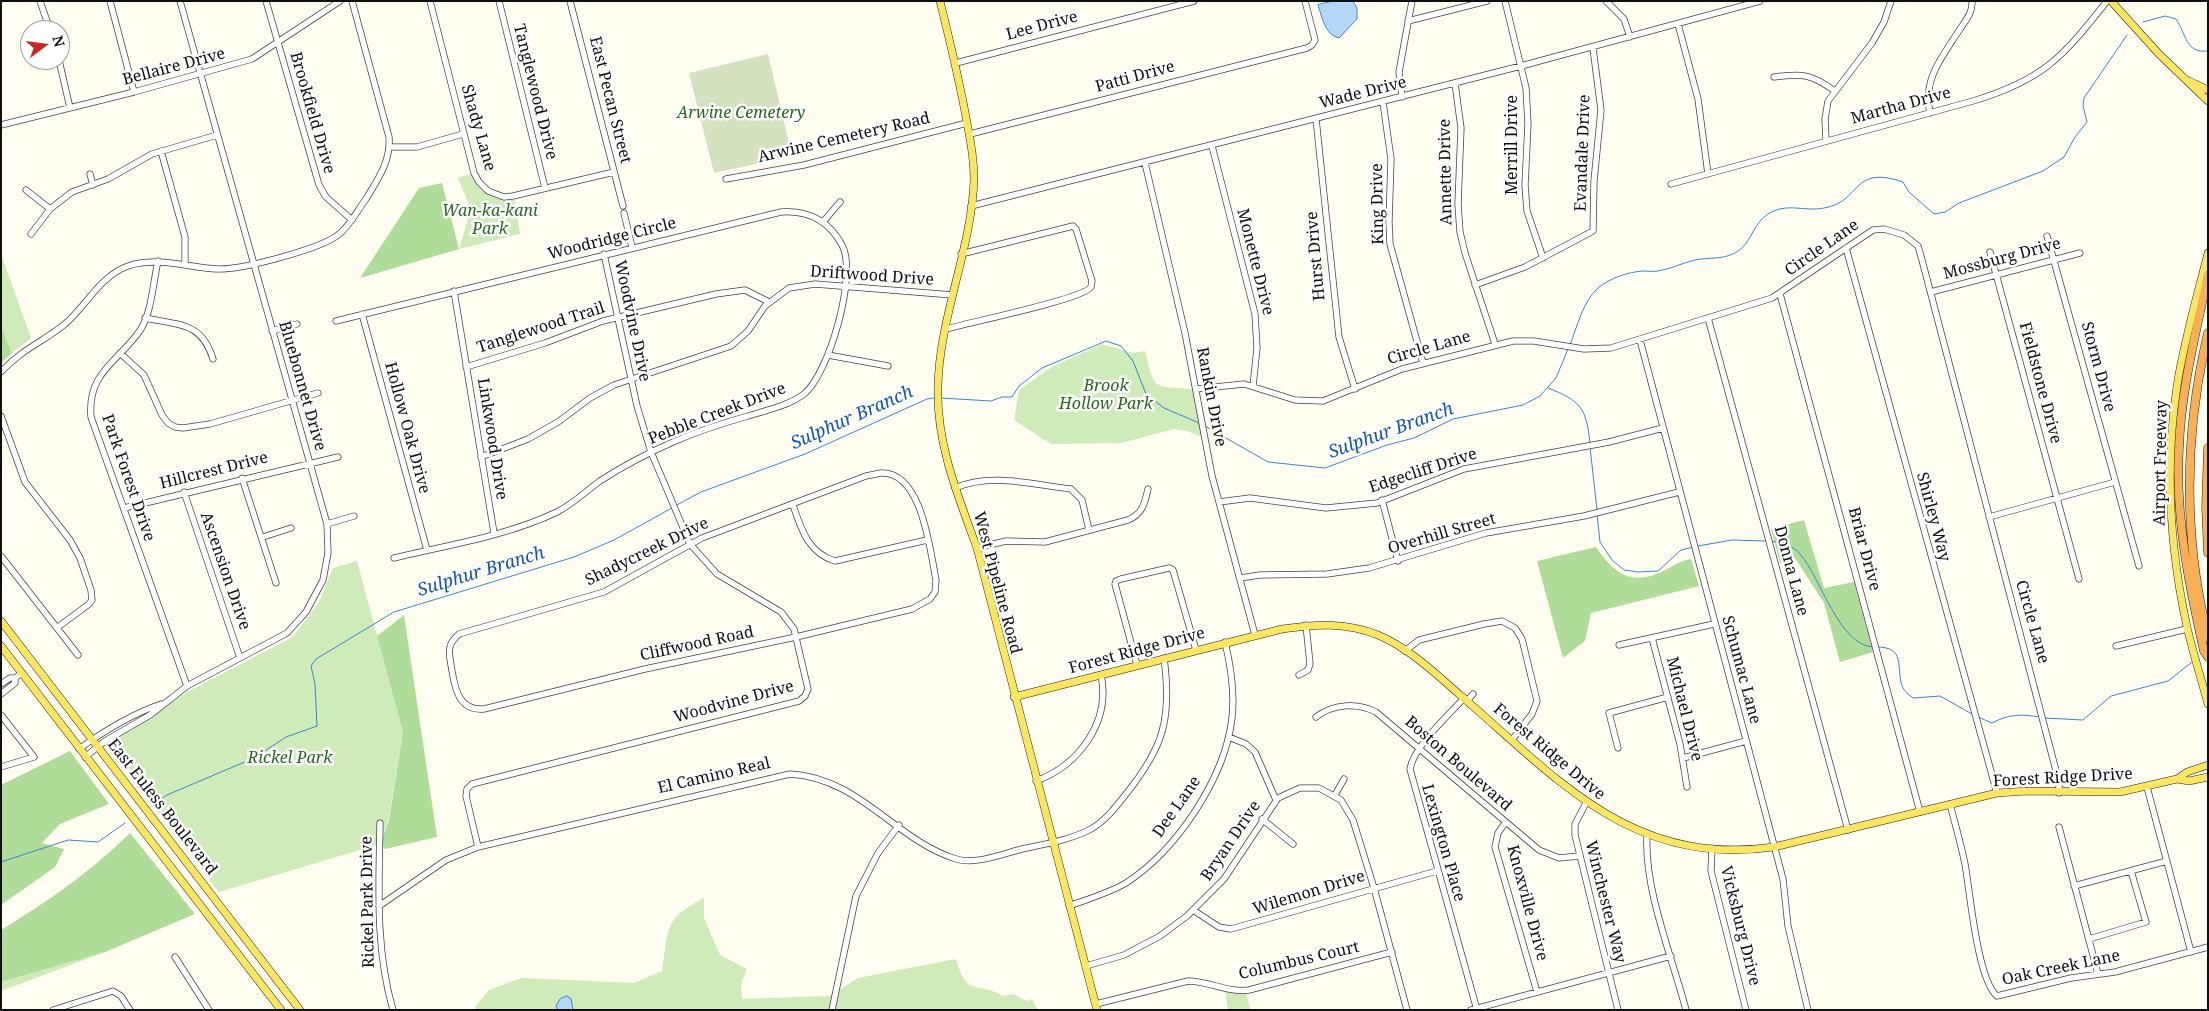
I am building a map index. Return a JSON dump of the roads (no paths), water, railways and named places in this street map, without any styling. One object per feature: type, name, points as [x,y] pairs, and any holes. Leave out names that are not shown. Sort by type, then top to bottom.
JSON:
[{"type":"highway","points":[[2208,275],[2186,375],[2178,470],[2181,521],[2187,568],[2202,643],[2208,657]]},
{"type":"highway","name":"Airport Freeway","points":[[2208,333],[2196,400],[2189,469],[2193,554],[2208,637]]},
{"type":"highway","points":[[2208,448],[2206,507],[2208,553]]},
{"type":"main road","name":"West Pipeline Road","points":[[940,1],[956,63],[970,134],[974,178],[971,206],[946,329],[938,384],[938,412],[944,448],[955,488],[977,548],[1014,697],[1097,1007]]},
{"type":"main road","points":[[2109,1],[2159,54],[2188,81],[2197,93],[2208,102]]},
{"type":"main road","points":[[2188,81],[2208,90]]},
{"type":"main road","name":"Airport Freeway","points":[[2208,253],[2184,347],[2173,429],[2172,526],[2187,629],[2208,704]]},
{"type":"main road","name":"East Euless Boulevard","points":[[1,622],[300,1010]]},
{"type":"main road","name":"Forest Ridge Drive","points":[[1014,697],[1255,635],[1306,625],[1323,624],[1351,627],[1379,636],[1406,651],[1586,803],[1620,824],[1647,835],[1684,844],[1742,850],[1774,847],[1997,793],[2028,791],[2059,793],[2120,792],[2147,788],[2177,779],[2187,772],[2208,765]]},
{"type":"main road","name":"East Euless Boulevard","points":[[1,646],[85,757],[157,846],[281,1010]]},
{"type":"main road","name":"Forest Ridge Drive","points":[[2177,779],[2189,781],[2208,777]]},
{"type":"street","points":[[40,1],[47,20]]},
{"type":"street","points":[[110,1],[134,92]]},
{"type":"street","name":"Bluebonnet Drive","points":[[85,757],[98,747],[150,716],[163,703],[187,686],[287,633],[306,612],[323,580],[328,553],[327,524],[180,1]]},
{"type":"street","name":"Brookfield Drive","points":[[266,1],[319,186],[326,197],[352,220]]},
{"type":"street","name":"Bellaire Drive","points":[[1,125],[134,92],[252,59],[340,1]]},
{"type":"street","points":[[1,372],[26,348],[53,333],[69,320],[108,277],[130,266],[158,261],[224,269],[253,264],[324,244],[337,236],[352,220],[377,181],[387,161],[390,147],[352,1]]},
{"type":"street","name":"Shady Lane","points":[[430,1],[474,173],[479,182],[488,191],[504,197],[614,172]]},
{"type":"street","name":"Tanglewood Drive","points":[[499,1],[545,188]]},
{"type":"street","name":"East Pecan Street","points":[[570,1],[622,206]]},
{"type":"street","name":"Lee Drive","points":[[956,63],[1194,1]]},
{"type":"street","name":"Patti Drive","points":[[970,134],[1307,48],[1315,40],[1305,1]]},
{"type":"street","points":[[1402,97],[1399,72],[1412,1]]},
{"type":"street","points":[[1408,21],[1487,1]]},
{"type":"street","name":"Merrill Drive","points":[[1505,1],[1526,88],[1528,124],[1525,196],[1532,229],[1543,258]]},
{"type":"street","points":[[1606,1],[1624,19],[1630,37]]},
{"type":"street","name":"Wade Drive","points":[[971,206],[1593,48],[1760,1]]},
{"type":"street","points":[[1826,140],[1826,106],[1835,91],[1872,43],[1884,22],[1891,1]]},
{"type":"street","points":[[1930,113],[1928,98],[1932,73],[1968,17],[1972,1]]},
{"type":"street","name":"Martha Drive","points":[[1671,184],[1996,94],[2034,77],[2076,41],[2109,1]]},
{"type":"street","points":[[1678,24],[1698,99],[1708,174]]},
{"type":"street","name":"Evandale Drive","points":[[1543,258],[1593,230],[1594,181],[1601,110],[1593,48]]},
{"type":"street","points":[[60,70],[70,108]]},
{"type":"street","points":[[1774,77],[1802,74],[1812,76],[1835,91]]},
{"type":"street","name":"Annette Drive","points":[[1455,83],[1461,128],[1459,225],[1465,253],[1495,344]]},
{"type":"street","name":"King Drive","points":[[1383,102],[1392,159],[1389,222],[1390,244],[1424,363]]},
{"type":"street","name":"Hurst Drive","points":[[1316,119],[1339,337],[1354,389]]},
{"type":"street","name":"Arwine Cemetery Road","points":[[726,179],[804,165],[967,123]]},
{"type":"street","points":[[390,147],[417,147],[463,134]]},
{"type":"street","points":[[31,234],[50,209],[72,192],[108,180],[145,157],[160,151],[217,135]]},
{"type":"street","name":"Monette Drive","points":[[1212,146],[1255,314],[1257,348],[1252,386]]},
{"type":"street","points":[[160,151],[185,237],[185,265]]},
{"type":"street","name":"Rankin Drive","points":[[1144,163],[1196,389],[1219,502],[1255,635]]},
{"type":"street","points":[[90,174],[93,185]]},
{"type":"street","points":[[26,190],[50,209]]},
{"type":"street","points":[[823,222],[840,202]]},
{"type":"street","name":"Woodridge Circle","points":[[336,320],[781,212],[801,211],[823,222],[836,234],[846,253],[845,286]]},
{"type":"street","points":[[624,213],[632,247]]},
{"type":"street","points":[[946,329],[1056,301],[1086,292],[1091,287],[1092,281],[1076,229],[1072,226],[961,254]]},
{"type":"street","name":"Circle Lane","points":[[1196,389],[1236,384],[1252,386],[1295,400],[1314,402],[1330,399],[1389,373],[1495,344],[1523,340],[1601,350],[1746,308],[1780,294],[1874,230],[1884,230],[1904,235],[1918,246],[1931,292],[2044,721],[2059,782],[2059,793]]},
{"type":"street","name":"Storm Drive","points":[[2047,236],[2139,566]]},
{"type":"street","name":"Shirley Way","points":[[1846,248],[1973,712],[1997,793]]},
{"type":"street","name":"Fieldstone Drive","points":[[1990,252],[2079,579]]},
{"type":"street","name":"Mossburg Drive","points":[[1931,292],[2080,253]]},
{"type":"street","name":"Woodvine Drive","points":[[478,846],[466,796],[467,789],[472,784],[800,701],[807,694],[808,684],[792,624],[781,612],[717,574],[690,544],[652,452],[631,379],[604,254]]},
{"type":"street","points":[[1475,285],[1525,267],[1543,258]]},
{"type":"street","name":"Park Forest Drive","points":[[158,261],[146,318],[135,337],[97,381],[90,407],[91,417],[187,686]]},
{"type":"street","name":"Driftwood Drive","points":[[481,457],[528,439],[558,422],[598,392],[731,346],[748,331],[769,302],[789,288],[807,284],[953,295]]},
{"type":"street","name":"Pebble Creek Drive","points":[[394,558],[494,533],[559,511],[616,471],[652,452],[713,426],[792,401],[805,393],[814,382],[828,355],[845,286]]},
{"type":"street","name":"Tanglewood Trail","points":[[466,367],[617,318],[733,290],[745,290],[769,302]]},
{"type":"street","name":"Linkwood Drive","points":[[454,291],[494,533]]},
{"type":"street","name":"Briar Drive","points":[[1780,294],[1920,812]]},
{"type":"street","name":"Hollow Oak Drive","points":[[362,314],[427,550]]},
{"type":"street","points":[[146,318],[196,330],[207,342],[213,359]]},
{"type":"street","name":"Donna Lane","points":[[1708,318],[1848,830]]},
{"type":"street","points":[[272,331],[297,324]]},
{"type":"street","name":"Schumac Lane","points":[[1640,340],[1774,847],[1782,879],[1788,926],[1808,1010]]},
{"type":"street","points":[[120,354],[144,375],[165,421],[175,427],[183,428],[210,424],[318,393]]},
{"type":"street","points":[[828,355],[888,366]]},
{"type":"street","points":[[1,416],[26,482],[70,540],[80,558],[91,590],[92,600],[89,604],[58,627]]},
{"type":"street","name":"Edgecliff Drive","points":[[1219,502],[1250,498],[1326,508],[1367,504],[1464,469],[1590,446],[1663,428]]},
{"type":"street","name":"Hillcrest Drive","points":[[124,508],[309,462],[338,457]]},
{"type":"street","name":"Shadycreek Drive","points":[[468,706],[457,694],[450,660],[450,645],[460,634],[604,592],[702,538],[866,476],[881,473],[893,474],[913,491],[927,540]]},
{"type":"street","points":[[242,478],[263,537],[276,584]]},
{"type":"street","points":[[955,488],[964,484],[990,479],[1071,489],[1082,500],[1089,530]]},
{"type":"street","points":[[1989,516],[2116,482]]},
{"type":"street","points":[[977,548],[1006,541],[1045,542],[1135,517],[1143,507],[1148,488]]},
{"type":"street","name":"Ascension Drive","points":[[184,492],[240,658]]},
{"type":"street","name":"Overhill Street","points":[[1240,578],[1260,575],[1327,574],[1370,568],[1486,533],[1597,513],[1679,492]]},
{"type":"street","points":[[1382,500],[1398,561]]},
{"type":"street","points":[[793,505],[801,530],[811,546],[827,558],[835,561],[927,540]]},
{"type":"street","points":[[327,524],[354,516]]},
{"type":"street","points":[[263,537],[291,528]]},
{"type":"street","name":"Cliffwood Road","points":[[468,706],[484,709],[646,669],[796,637],[912,608],[930,599],[935,592],[936,580],[927,540]]},
{"type":"street","points":[[1,556],[78,655]]},
{"type":"street","points":[[1137,665],[1115,584],[1116,581],[1121,579],[1169,568],[1173,570],[1196,650]]},
{"type":"street","points":[[1406,651],[1419,640],[1484,624],[1502,621],[1515,628],[1522,639],[1537,700],[1532,714],[1512,740]]},
{"type":"street","points":[[1619,645],[1714,624]]},
{"type":"street","points":[[1299,674],[1308,670],[1310,664],[1306,625]]},
{"type":"street","points":[[2116,646],[2187,629]]},
{"type":"street","name":"Michael Drive","points":[[1652,638],[1668,697],[1687,787]]},
{"type":"street","name":"Dee Lane","points":[[1070,906],[1123,884],[1160,854],[1175,838],[1205,794],[1214,776],[1228,737],[1233,694],[1225,642]]},
{"type":"street","name":"El Camino Real","points":[[379,906],[446,860],[478,846],[790,774],[816,777],[833,784],[875,807],[934,850],[964,861],[974,861],[1079,834],[1099,823],[1112,812],[1144,769],[1160,742],[1166,721],[1168,692],[1164,658]]},
{"type":"street","points":[[1,684],[22,673]]},
{"type":"street","points":[[1036,781],[1063,768],[1085,744],[1099,719],[1104,703],[1102,674]]},
{"type":"street","points":[[1,694],[15,683],[15,678]]},
{"type":"street","name":"Lexington Place","points":[[1473,694],[1465,700],[1420,748],[1411,764],[1410,776],[1475,1009]]},
{"type":"street","points":[[1618,748],[1610,713],[1668,697]]},
{"type":"street","name":"Bluebonnet Drive","points":[[79,749],[147,708],[163,703]]},
{"type":"street","name":"Boston Boulevard","points":[[1316,717],[1334,708],[1362,705],[1376,712],[1505,823],[1551,856],[1566,858],[1579,856]]},
{"type":"street","points":[[1,715],[34,757],[1,766]]},
{"type":"street","points":[[1228,737],[1246,744],[1255,752],[1276,800]]},
{"type":"street","points":[[1682,758],[1746,741]]},
{"type":"street","points":[[1344,779],[1335,795],[1348,810],[1374,888],[1407,1010]]},
{"type":"street","name":"Bryan Drive","points":[[1086,966],[1124,955],[1148,943],[1194,910],[1224,879],[1276,800],[1289,792],[1306,787],[1319,788],[1335,795]]},
{"type":"street","points":[[2147,788],[2191,952]]},
{"type":"street","name":"Winchester Way","points":[[1586,803],[1575,824],[1579,856],[1618,1010]]},
{"type":"street","name":"Oak Creek Lane","points":[[1950,804],[1965,864],[1974,929],[1995,994],[2002,996],[2071,978],[2098,974],[2208,947]]},
{"type":"street","points":[[1262,819],[1293,844]]},
{"type":"street","name":"Rickel Park Drive","points":[[380,823],[379,906],[383,972],[393,1010]]},
{"type":"street","name":"Knoxville Drive","points":[[1505,823],[1498,833],[1495,847],[1537,992]]},
{"type":"street","points":[[832,1010],[856,896],[878,853],[899,826]]},
{"type":"street","points":[[2058,827],[2098,974]]},
{"type":"street","points":[[1647,835],[1646,857],[1651,881],[1686,1010]]},
{"type":"street","name":"Vicksburg Drive","points":[[1712,848],[1711,871],[1746,1010]]},
{"type":"street","points":[[2074,886],[2167,861]]},
{"type":"street","name":"Wilemon Drive","points":[[1194,910],[1219,927],[1231,929],[1437,871]]},
{"type":"street","points":[[2088,939],[2146,922],[2131,871]]},
{"type":"street","name":"Columbus Court","points":[[1097,1007],[1188,981],[1200,981],[1235,990],[1249,990],[1392,952]]},
{"type":"street","points":[[1475,1009],[1671,956]]},
{"type":"street","points":[[175,957],[209,1010]]},
{"type":"street","points":[[58,1009],[113,991],[118,992],[130,1010]]},
{"type":"water","points":[[1333,1],[1353,1],[1357,8],[1357,19],[1339,38],[1327,29],[1318,5]]},
{"type":"water","points":[[567,996],[571,999],[573,1010],[558,1010],[556,1006],[560,999]]},
{"type":"waterway","name":"Sulphur Branch","points":[[2143,22],[2165,16],[2176,19],[2190,46],[2200,51],[2208,51]]},
{"type":"waterway","name":"Sulphur Branch","points":[[1570,345],[1584,307],[1593,293],[1603,284],[1619,276],[1631,273],[1658,271],[1695,260],[1720,258],[1735,253],[1745,245],[1758,223],[1775,210],[1824,208],[1845,199],[1865,181],[1874,178],[1886,178],[1903,182],[1909,192],[1934,214],[1945,212],[1959,203],[2043,171],[2064,157],[2075,137],[2087,122],[2083,106],[2084,98],[2127,35]]},
{"type":"waterway","name":"Sulphur Branch","points":[[941,398],[991,401],[1002,397],[1012,397],[1019,386],[1042,368],[1106,341],[1121,346],[1133,361],[1146,394],[1164,408],[1199,423]]},
{"type":"waterway","name":"Sulphur Branch","points":[[1205,426],[1268,462],[1325,468],[1387,445],[1414,438],[1453,419],[1523,405],[1540,396],[1556,378],[1568,349]]},
{"type":"waterway","points":[[1548,388],[1568,397],[1580,407],[1584,413],[1590,443]]},
{"type":"waterway","name":"Sulphur Branch","points":[[675,506],[701,492],[805,454],[927,399],[934,398]]},
{"type":"waterway","points":[[1590,447],[1597,510]]},
{"type":"waterway","name":"Sulphur Branch","points":[[152,805],[167,795],[254,758],[286,737],[317,726],[315,684],[311,666],[316,659],[394,612],[574,557],[614,540],[672,508]]},
{"type":"waterway","points":[[1597,514],[1600,542],[1612,560],[1624,570],[1638,572],[1658,571],[1681,550],[1694,547]]},
{"type":"waterway","points":[[1698,546],[1732,540],[1766,541]]},
{"type":"waterway","points":[[1772,541],[1787,545],[1797,551],[1807,564],[1840,623],[1861,644],[1873,647]]},
{"type":"waterway","points":[[1877,647],[1892,650],[1896,654],[1902,686],[1913,698],[1940,696],[1972,714]]},
{"type":"waterway","points":[[2044,718],[2083,720],[2111,696],[2168,681],[2192,662]]},
{"type":"waterway","points":[[1978,717],[1992,723],[2015,716],[2040,717]]},
{"type":"waterway","name":"Sulphur Branch","points":[[1,862],[68,840],[98,842],[125,823]]},
{"type":"park label","name":"Arwine Cemetery","points":[[741,113]]},
{"type":"park label","name":"Wan-ka-kani Park","points":[[490,220]]},
{"type":"park label","name":"Brook Hollow Park","points":[[1106,395]]},
{"type":"park label","name":"Rickel Park","points":[[290,758]]}]
